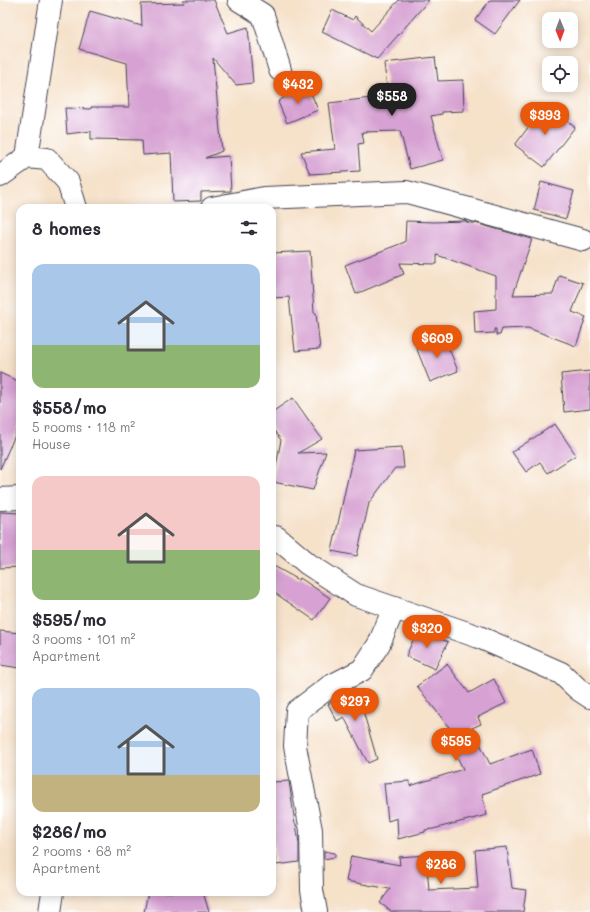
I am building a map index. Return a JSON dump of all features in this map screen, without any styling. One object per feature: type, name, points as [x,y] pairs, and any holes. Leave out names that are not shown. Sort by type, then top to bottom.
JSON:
[{"type":"street","points":[[27,157],[51,0]]},
{"type":"street","points":[[239,0],[263,14],[280,70]]},
{"type":"street","points":[[0,176],[27,157],[47,159],[68,182],[75,204]]},
{"type":"street","points":[[233,204],[264,198],[407,192],[583,240]]},
{"type":"street","points":[[0,499],[16,498]]},
{"type":"street","points":[[276,537],[308,564],[356,595],[479,637],[561,673],[578,689],[590,697]]},
{"type":"street","points":[[316,912],[312,890],[311,830],[295,746],[296,711],[329,687],[362,670],[379,644],[394,608]]},
{"type":"street","points":[[50,912],[52,896]]},
{"type":"building","points":[[183,0],[214,0],[228,33],[248,27],[253,83],[236,85],[213,58],[222,151],[205,158],[229,156],[231,191],[201,192],[201,201],[173,202],[171,153],[143,155],[142,140],[91,139],[91,131],[67,134],[65,108],[91,109],[91,107],[129,107],[127,63],[79,49],[90,11],[142,26],[141,4],[184,3]]},
{"type":"building","points":[[399,0],[429,0],[377,59],[322,32],[332,10],[353,20],[355,16],[371,31]]},
{"type":"building","points":[[490,0],[520,0],[495,34],[475,20]]},
{"type":"building","points":[[435,57],[438,81],[463,80],[464,111],[442,112],[442,114],[431,116],[443,160],[410,169],[400,131],[362,132],[364,143],[358,144],[360,171],[310,174],[301,152],[335,149],[329,103],[388,96],[384,63]]},
{"type":"building","points":[[308,86],[318,110],[287,123],[278,102],[287,95]]},
{"type":"building","points":[[545,105],[575,127],[544,167],[515,145]]},
{"type":"building","points":[[541,182],[574,191],[566,219],[534,210]]},
{"type":"building","points":[[406,221],[466,221],[468,223],[475,223],[532,239],[513,295],[553,294],[559,275],[583,283],[572,312],[586,317],[576,346],[528,328],[502,329],[500,335],[496,335],[496,329],[494,329],[494,333],[475,334],[474,311],[496,309],[496,276],[437,255],[437,264],[400,263],[404,274],[356,294],[345,265],[405,242]]},
{"type":"building","points":[[310,251],[314,313],[316,313],[320,349],[295,351],[289,297],[276,298],[276,253]]},
{"type":"building","points":[[444,336],[458,371],[430,382],[416,347]]},
{"type":"building","points":[[590,371],[590,409],[564,412],[561,374]]},
{"type":"building","points":[[0,373],[16,380],[16,433],[0,469]]},
{"type":"building","points":[[293,398],[322,439],[298,453],[326,452],[313,490],[276,483],[276,466],[281,440],[276,433],[276,409]]},
{"type":"building","points":[[555,424],[576,455],[548,473],[540,462],[526,472],[512,452]]},
{"type":"building","points":[[402,447],[404,468],[395,468],[369,503],[357,556],[332,551],[354,450]]},
{"type":"building","points":[[0,512],[16,513],[16,567],[0,568]]},
{"type":"building","points":[[276,567],[299,580],[300,578],[330,598],[314,620],[276,594]]},
{"type":"building","points":[[418,629],[448,642],[435,669],[406,656]]},
{"type":"building","points":[[0,631],[16,633],[16,667],[0,665]]},
{"type":"building","points":[[447,664],[469,693],[494,679],[506,703],[478,717],[481,724],[472,728],[490,764],[532,749],[540,774],[482,794],[487,815],[425,830],[425,832],[398,839],[397,818],[388,821],[384,783],[409,781],[410,786],[463,769],[450,743],[458,739],[417,686]]},
{"type":"building","points":[[352,690],[363,711],[377,759],[368,763],[344,717],[337,721],[328,704]]},
{"type":"building","points":[[289,781],[299,844],[299,862],[276,865],[276,782]]},
{"type":"building","points":[[507,847],[512,888],[526,890],[523,912],[392,912],[380,903],[390,889],[346,881],[351,856],[400,865],[399,857],[426,855],[429,890],[478,888],[475,850]]},
{"type":"building","points":[[324,851],[335,853],[335,857],[324,859]]},
{"type":"building","points":[[147,896],[204,896],[209,912],[144,912]]}]
